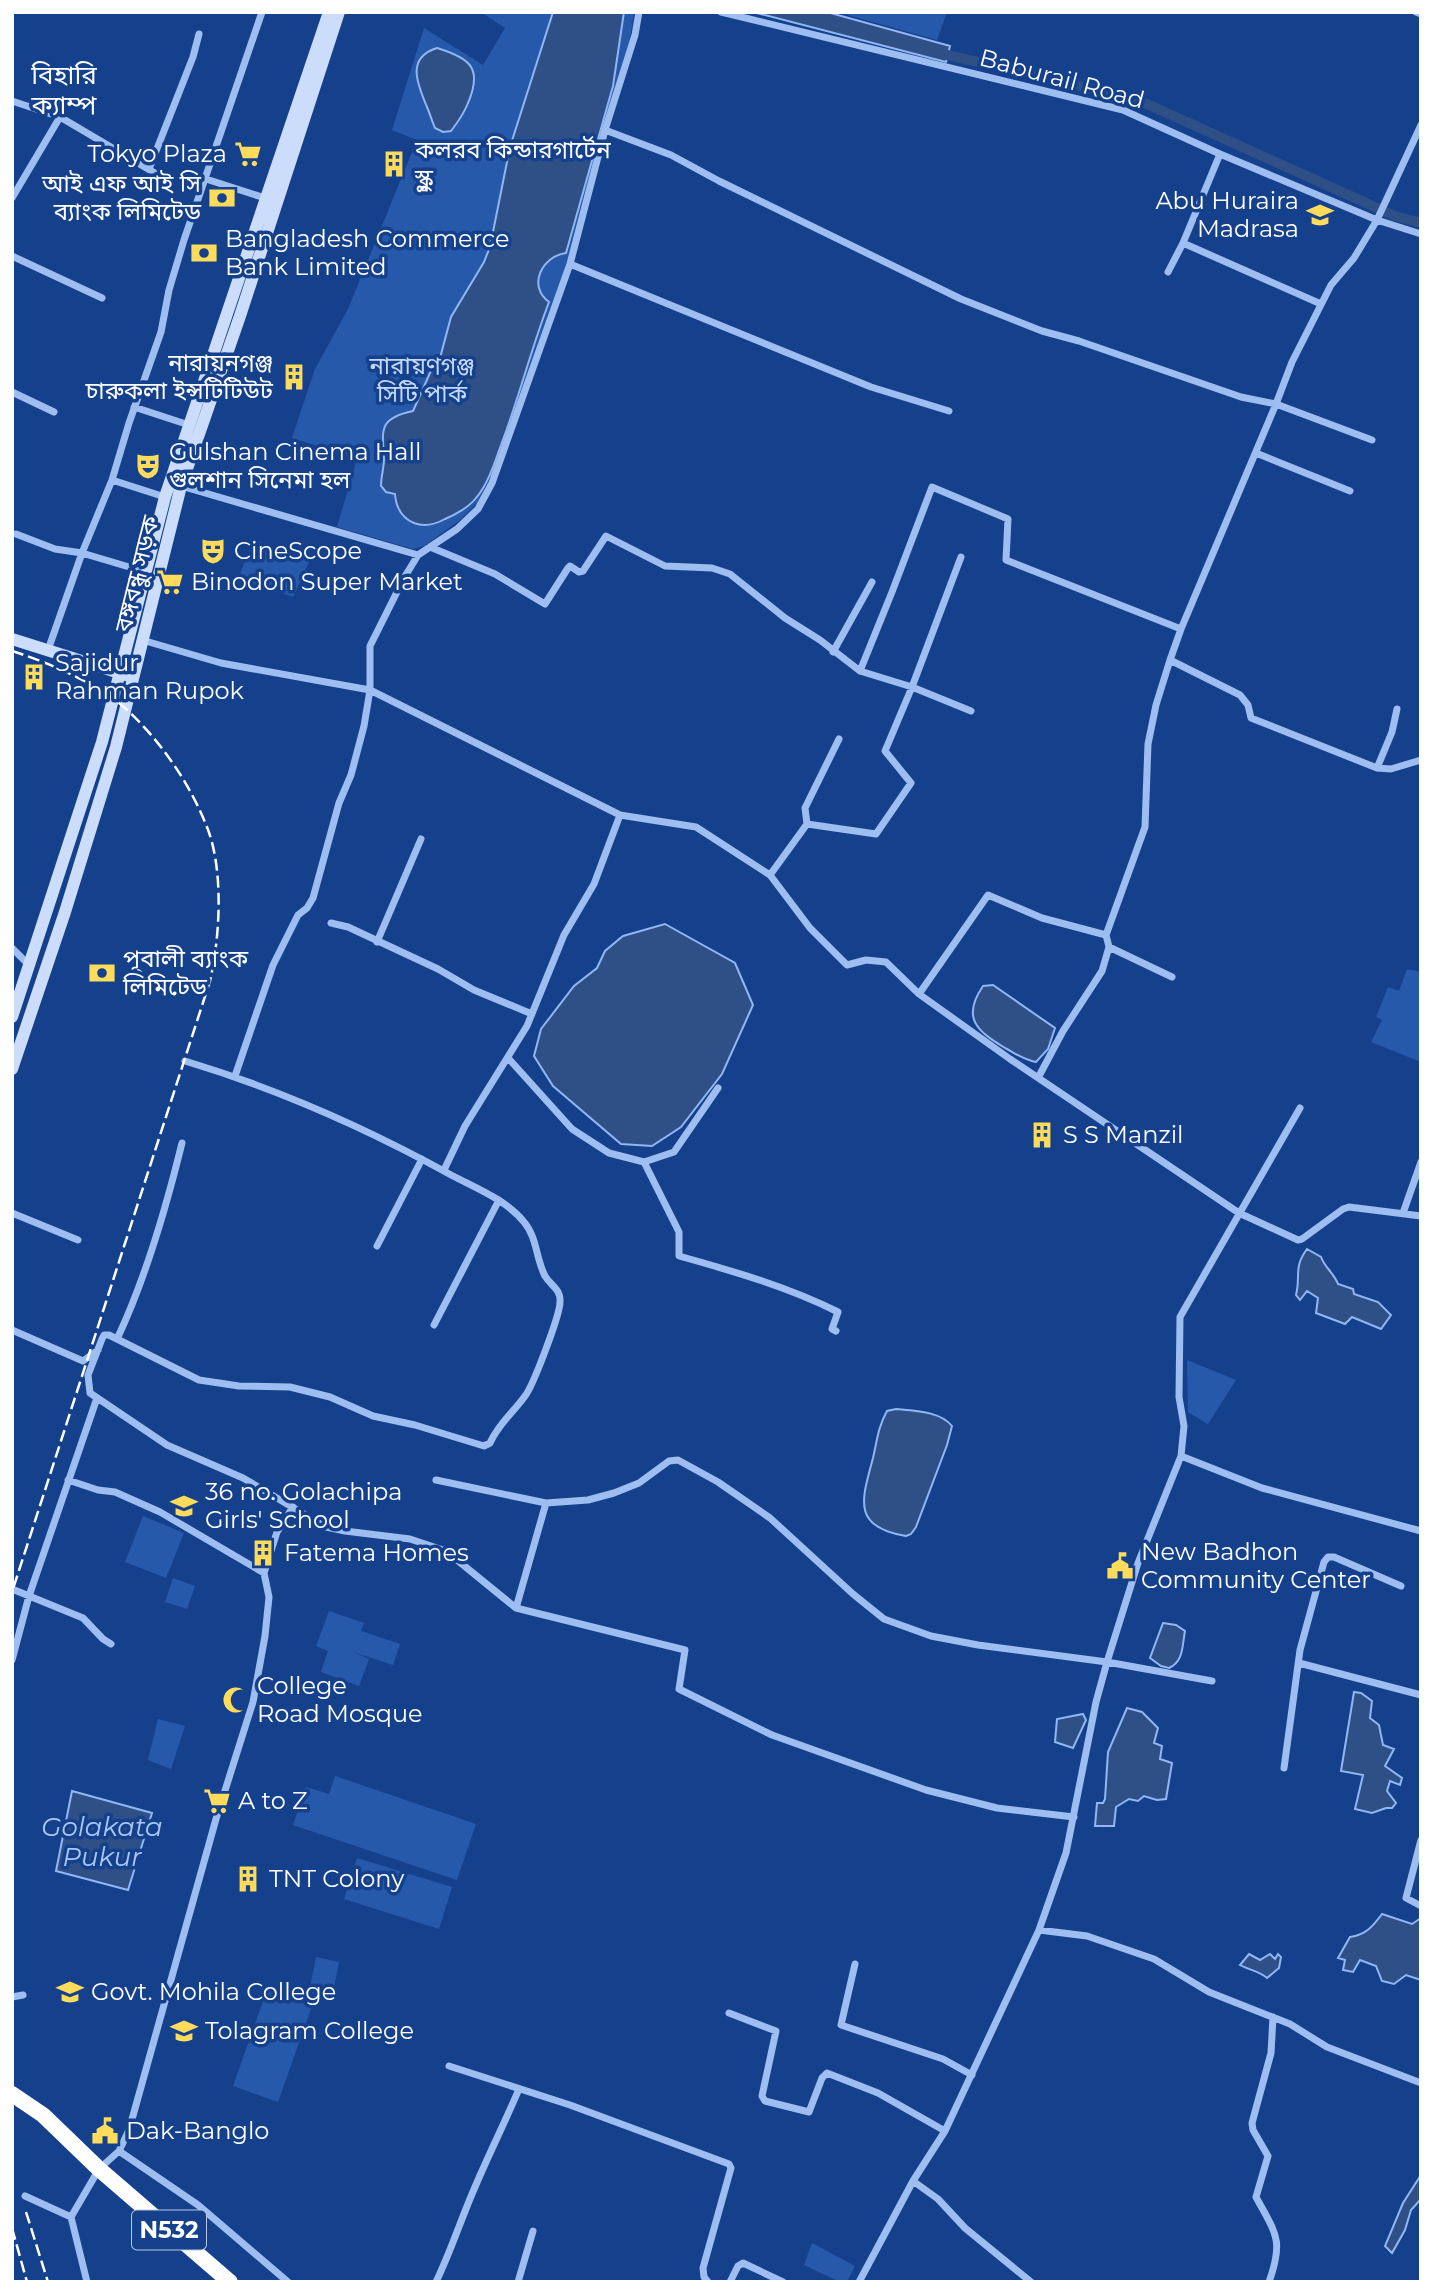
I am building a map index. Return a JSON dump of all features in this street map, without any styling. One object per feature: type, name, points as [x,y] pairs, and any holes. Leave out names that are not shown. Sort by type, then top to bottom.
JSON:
[{"type":"highway","name":"N532","points":[[12,2082],[50,2110],[104,2170]]},
{"type":"highway","name":"N532","points":[[12,2094],[43,2115],[230,2282]]},
{"type":"main road","name":"বঙ্গবন্ধু সড়ক","points":[[12,1069],[65,912],[116,747],[189,425],[329,12]]},
{"type":"main road","name":"বঙ্গবন্ধু সড়ক","points":[[12,1017],[102,742],[165,497],[175,484],[240,316],[339,12]]},
{"type":"main road","points":[[12,639],[133,678]]},
{"type":"street","points":[[48,650],[82,553],[112,480],[161,332],[169,290],[262,12]]},
{"type":"street","points":[[235,1076],[273,965],[298,915],[307,908],[313,898],[338,803],[351,775],[364,726],[370,690],[370,646],[418,555],[457,528],[478,509],[492,483],[570,264],[605,130],[635,35],[639,12]]},
{"type":"street","name":"Baburail Road","points":[[721,12],[1123,110],[1220,154],[1377,219],[1421,234]]},
{"type":"street","points":[[1416,12],[1421,14]]},
{"type":"street","points":[[149,169],[200,34]]},
{"type":"street","points":[[12,101],[60,117],[165,179]]},
{"type":"street","points":[[12,198],[60,117]]},
{"type":"street","points":[[1038,1077],[1063,1031],[1102,971],[1109,947],[1105,935],[1145,827],[1148,744],[1156,705],[1181,629],[1292,362],[1331,285],[1354,258],[1377,219],[1421,125]]},
{"type":"street","points":[[605,130],[671,155],[961,299],[1042,331],[1079,341],[1241,397],[1276,404],[1372,440]]},
{"type":"street","points":[[1168,272],[1220,154]]},
{"type":"street","points":[[206,179],[265,198]]},
{"type":"street","points":[[1183,243],[1321,304]]},
{"type":"street","points":[[12,256],[102,298]]},
{"type":"street","points":[[570,264],[871,387],[949,411]]},
{"type":"street","points":[[12,393],[54,412]]},
{"type":"street","points":[[135,407],[189,425]]},
{"type":"street","points":[[1256,453],[1350,491]]},
{"type":"street","points":[[112,480],[165,497]]},
{"type":"street","points":[[175,484],[418,555]]},
{"type":"street","points":[[860,671],[932,487],[1008,519],[1006,560],[1181,629]]},
{"type":"street","points":[[16,534],[55,549],[82,553],[146,572]]},
{"type":"street","points":[[430,547],[495,575],[545,604],[568,568],[570,566],[579,572],[583,571],[606,536],[665,566],[712,568],[730,574],[860,671],[912,687],[971,711]]},
{"type":"street","points":[[807,824],[876,834],[911,783],[885,751],[961,557]]},
{"type":"street","points":[[833,652],[872,582]]},
{"type":"street","points":[[128,636],[221,663],[370,690],[620,815],[696,827],[771,875],[810,928],[847,965],[866,960],[886,962],[919,994],[1239,1213],[1298,1240],[1305,1238],[1346,1208],[1421,1216]]},
{"type":"street","points":[[1170,660],[1240,695],[1248,705],[1251,718],[1377,768],[1391,769],[1421,760]]},
{"type":"street","points":[[1377,768],[1392,732],[1397,709]]},
{"type":"street","points":[[771,875],[807,824],[805,808],[839,739]]},
{"type":"street","points":[[444,1170],[465,1126],[509,1059],[564,935],[594,884],[620,815]]},
{"type":"street","points":[[377,942],[421,839]]},
{"type":"street","points":[[919,994],[988,895],[1042,918],[1105,935]]},
{"type":"street","points":[[331,923],[348,927],[474,990],[531,1014]]},
{"type":"street","points":[[12,947],[29,966]]},
{"type":"street","points":[[1109,947],[1172,977]]},
{"type":"street","points":[[509,1059],[572,1129],[609,1153],[644,1162],[674,1152],[718,1088]]},
{"type":"street","points":[[185,1061],[235,1076],[353,1124],[499,1200],[526,1223],[545,1276],[559,1293],[561,1305],[538,1370],[525,1396],[497,1428],[490,1443],[484,1446],[415,1425],[373,1416],[330,1397],[290,1387],[239,1386],[199,1380],[104,1335],[88,1374],[90,1393],[167,1445],[243,1478],[326,1527],[410,1539],[446,1551],[516,1608],[685,1650],[679,1689],[772,1735],[926,1790],[997,1808],[1074,1817]]},
{"type":"street","points":[[859,2282],[913,2181],[945,2132],[1039,1930],[1066,1853],[1096,1702],[1107,1662],[1138,1563],[1181,1456],[1184,1426],[1179,1397],[1181,1317],[1300,1108]]},
{"type":"street","points":[[117,1339],[160,1223],[182,1143]]},
{"type":"street","points":[[377,1247],[422,1159]]},
{"type":"street","points":[[644,1162],[679,1232],[680,1256],[740,1273],[816,1301],[838,1312],[832,1329],[836,1331]]},
{"type":"street","points":[[1403,1213],[1421,1162]]},
{"type":"street","points":[[434,1325],[499,1200]]},
{"type":"street","points":[[12,1213],[78,1240]]},
{"type":"street","points":[[12,1331],[83,1361],[98,1349]]},
{"type":"street","points":[[12,1660],[29,1596],[97,1398]]},
{"type":"street","points":[[1181,1456],[1262,1488],[1421,1531]]},
{"type":"street","points":[[436,1480],[546,1503],[588,1500],[639,1483],[669,1461],[678,1460],[718,1482],[770,1518],[884,1619],[931,1636],[966,1643],[1107,1662],[1212,1681]]},
{"type":"street","points":[[68,1480],[98,1490],[115,1492],[160,1512],[264,1573]]},
{"type":"street","points":[[516,1608],[546,1503]]},
{"type":"street","points":[[87,2282],[71,2217],[118,2151],[129,2130],[213,1829],[253,1702],[269,1597],[264,1573],[278,1532],[293,1507]]},
{"type":"street","points":[[1284,1768],[1299,1663],[1324,1562],[1328,1557],[1334,1557],[1401,1586]]},
{"type":"street","points":[[12,1589],[83,1618],[111,1644]]},
{"type":"street","points":[[1299,1663],[1421,1695]]},
{"type":"street","points":[[1421,1840],[1406,1898],[1421,1906]]},
{"type":"street","points":[[1039,1930],[1087,1936],[1154,1959],[1209,1992],[1290,2024],[1327,2047],[1421,2082]]},
{"type":"street","points":[[855,1964],[841,2025],[943,2059],[972,2075]]},
{"type":"street","points":[[12,1997],[23,1995]]},
{"type":"street","points":[[729,2013],[776,2031],[762,2096],[765,2101],[808,2112],[822,2078],[827,2073],[878,2094],[945,2132]]},
{"type":"street","points":[[1269,2282],[1277,2260],[1278,2246],[1273,2229],[1256,2197],[1268,2156],[1253,2130],[1252,2123],[1271,2053],[1273,2017]]},
{"type":"street","points":[[449,2066],[570,2105],[731,2166],[703,2268],[708,2282]]},
{"type":"street","points":[[436,2282],[450,2253],[474,2188],[519,2089]]},
{"type":"street","points":[[118,2151],[198,2205],[288,2282]]},
{"type":"street","points":[[913,2181],[938,2199],[965,2228],[1029,2281]]},
{"type":"street","points":[[25,2196],[71,2217]]},
{"type":"street","points":[[518,2282],[533,2231]]},
{"type":"street","points":[[730,2282],[738,2266],[743,2263],[783,2282]]},
{"type":"green space","name":"নারায়ণগঞ্জ সিটি পার্ক","points":[[481,12],[634,12],[629,46],[567,269],[499,459],[478,502],[460,520],[424,546],[413,549],[337,527],[357,459],[292,438],[315,369],[348,309],[417,140],[392,130],[424,28],[483,65],[505,28]]},
{"type":"green space","points":[[848,12],[947,12],[937,40],[848,15]]},
{"type":"green space","points":[[254,540],[311,558],[293,597],[238,578]]},
{"type":"green space","points":[[1407,969],[1421,972],[1421,1062],[1371,1042],[1382,1020],[1376,1017],[1388,987],[1399,991]]},
{"type":"green space","points":[[1187,1360],[1236,1380],[1208,1424],[1188,1412]]},
{"type":"green space","points":[[143,1516],[184,1533],[166,1578],[125,1562]]},
{"type":"green space","points":[[173,1578],[195,1586],[187,1609],[165,1602]]},
{"type":"green space","points":[[329,1611],[364,1623],[361,1631],[400,1644],[393,1665],[353,1652],[369,1659],[359,1686],[321,1672],[328,1651],[316,1646]]},
{"type":"green space","points":[[158,1719],[185,1726],[171,1769],[148,1760]]},
{"type":"green space","points":[[335,1776],[476,1824],[457,1880],[293,1825],[306,1787],[329,1794]]},
{"type":"green space","points":[[357,1858],[452,1887],[439,1929],[344,1899]]},
{"type":"green space","points":[[316,1957],[339,1962],[332,1997],[309,1992]]},
{"type":"green space","points":[[267,1990],[312,2006],[278,2102],[233,2086]]},
{"type":"green space","points":[[812,2243],[855,2266],[847,2282],[840,2282],[804,2265]]},
{"type":"water","points":[[553,12],[624,12],[613,86],[566,253],[550,260],[540,273],[539,288],[549,302],[491,473],[466,508],[438,522],[418,524],[403,515],[398,508],[395,494],[386,492],[381,486],[384,462],[383,432],[388,421],[413,411],[434,364],[440,358],[451,317],[484,262],[490,247],[510,147]]},
{"type":"water","points":[[753,12],[827,12],[950,46],[946,62]]},
{"type":"water","points":[[437,48],[465,61],[470,66],[474,81],[461,117],[451,131],[443,132],[435,128],[420,90],[417,73],[421,58]]},
{"type":"water","points":[[665,924],[735,963],[753,1005],[722,1074],[681,1127],[652,1146],[621,1144],[553,1086],[534,1056],[541,1029],[574,986],[597,968],[605,951],[623,936]]},
{"type":"water","points":[[993,985],[1055,1028],[1048,1049],[1036,1062],[995,1042],[975,1023],[973,1007],[976,997],[983,986]]},
{"type":"water","points":[[1307,1249],[1321,1257],[1338,1284],[1353,1289],[1354,1294],[1378,1302],[1391,1315],[1381,1329],[1352,1317],[1345,1324],[1316,1313],[1318,1298],[1307,1291],[1300,1300],[1296,1295],[1299,1267]]},
{"type":"water","points":[[896,1409],[941,1417],[952,1426],[916,1527],[906,1536],[876,1526],[868,1518],[864,1498],[880,1428],[887,1411]]},
{"type":"water","points":[[1163,1623],[1176,1625],[1185,1631],[1180,1657],[1169,1668],[1150,1658]]},
{"type":"water","points":[[1354,1692],[1361,1693],[1372,1701],[1370,1718],[1379,1725],[1383,1745],[1394,1749],[1385,1766],[1402,1778],[1400,1785],[1390,1781],[1387,1791],[1396,1803],[1392,1808],[1372,1813],[1355,1809],[1363,1775],[1341,1771]]},
{"type":"water","points":[[1127,1708],[1142,1712],[1158,1728],[1154,1743],[1162,1746],[1160,1759],[1172,1763],[1166,1799],[1157,1800],[1144,1796],[1138,1801],[1129,1799],[1116,1807],[1114,1826],[1095,1826],[1097,1803],[1103,1803],[1105,1799],[1108,1752]]},
{"type":"water","points":[[1083,1714],[1086,1720],[1073,1748],[1055,1742],[1057,1719]]},
{"type":"water","name":"Golakata Pukur","points":[[72,1791],[152,1813],[128,1890],[56,1871]]},
{"type":"water","points":[[1382,1914],[1412,1924],[1421,1918],[1421,1980],[1406,1975],[1394,1984],[1382,1981],[1376,1966],[1360,1960],[1353,1972],[1343,1970],[1345,1960],[1338,1958],[1350,1937],[1369,1929]]},
{"type":"water","points":[[1249,1954],[1260,1960],[1270,1954],[1275,1959],[1278,1954],[1281,1957],[1279,1968],[1267,1978],[1240,1965]]},
{"type":"water","points":[[1421,2175],[1421,2199],[1411,2210],[1405,2230],[1392,2253],[1385,2246],[1403,2203]]},
{"type":"waterway","points":[[947,55],[1147,104],[1395,216],[1421,223]]},
{"type":"railway","points":[[12,651],[41,661],[102,691],[139,721],[163,749],[183,779],[207,827],[216,863],[219,904],[210,981],[12,1592]]},
{"type":"railway","points":[[26,2212],[48,2282]]},
{"type":"railway","points":[[12,2228],[27,2282]]},
{"type":"place","name":"Tokyo Plaza","points":[[248,154]]},
{"type":"place","name":"কলরব কিন্ডারগার্টেন স্কুল","points":[[394,164]]},
{"type":"place","name":"আই এফ আই সি ব্যাংক লিমিটেড","points":[[222,198]]},
{"type":"place","name":"Abu Huraira Madrasa","points":[[1320,215]]},
{"type":"place","name":"Bangladesh Commerce Bank Limited","points":[[204,253]]},
{"type":"place","name":"নারায়নগঞ্জ চারুকলা ইন্সটিটিউট","points":[[294,377]]},
{"type":"place","name":"Gulshan Cinema Hall গুলশান সিনেমা হল","points":[[148,466]]},
{"type":"place","name":"CineScope","points":[[213,551]]},
{"type":"place","name":"Binodon Super Market","points":[[170,582]]},
{"type":"place","name":"Sajidur Rahman Rupok","points":[[34,677]]},
{"type":"place","name":"পূবালী ব্যাংক লিমিটেড","points":[[102,973]]},
{"type":"place","name":"S S Manzil","points":[[1042,1135]]},
{"type":"place","name":"36 no. Golachipa Girls' School","points":[[184,1506]]},
{"type":"place","name":"Fatema Homes","points":[[263,1553]]},
{"type":"place","name":"New Badhon Community Center","points":[[1120,1566]]},
{"type":"place","name":"College Road Mosque","points":[[236,1700]]},
{"type":"place","name":"A to Z","points":[[217,1801]]},
{"type":"place","name":"TNT Colony","points":[[248,1879]]},
{"type":"place","name":"Govt. Mohila College","points":[[70,1992]]},
{"type":"place","name":"Tolagram College","points":[[184,2031]]},
{"type":"place","name":"Dak-Banglo","points":[[105,2131]]},
{"type":"district","name":"বিহারি ক্যাম্প","points":[[64,90]]}]
